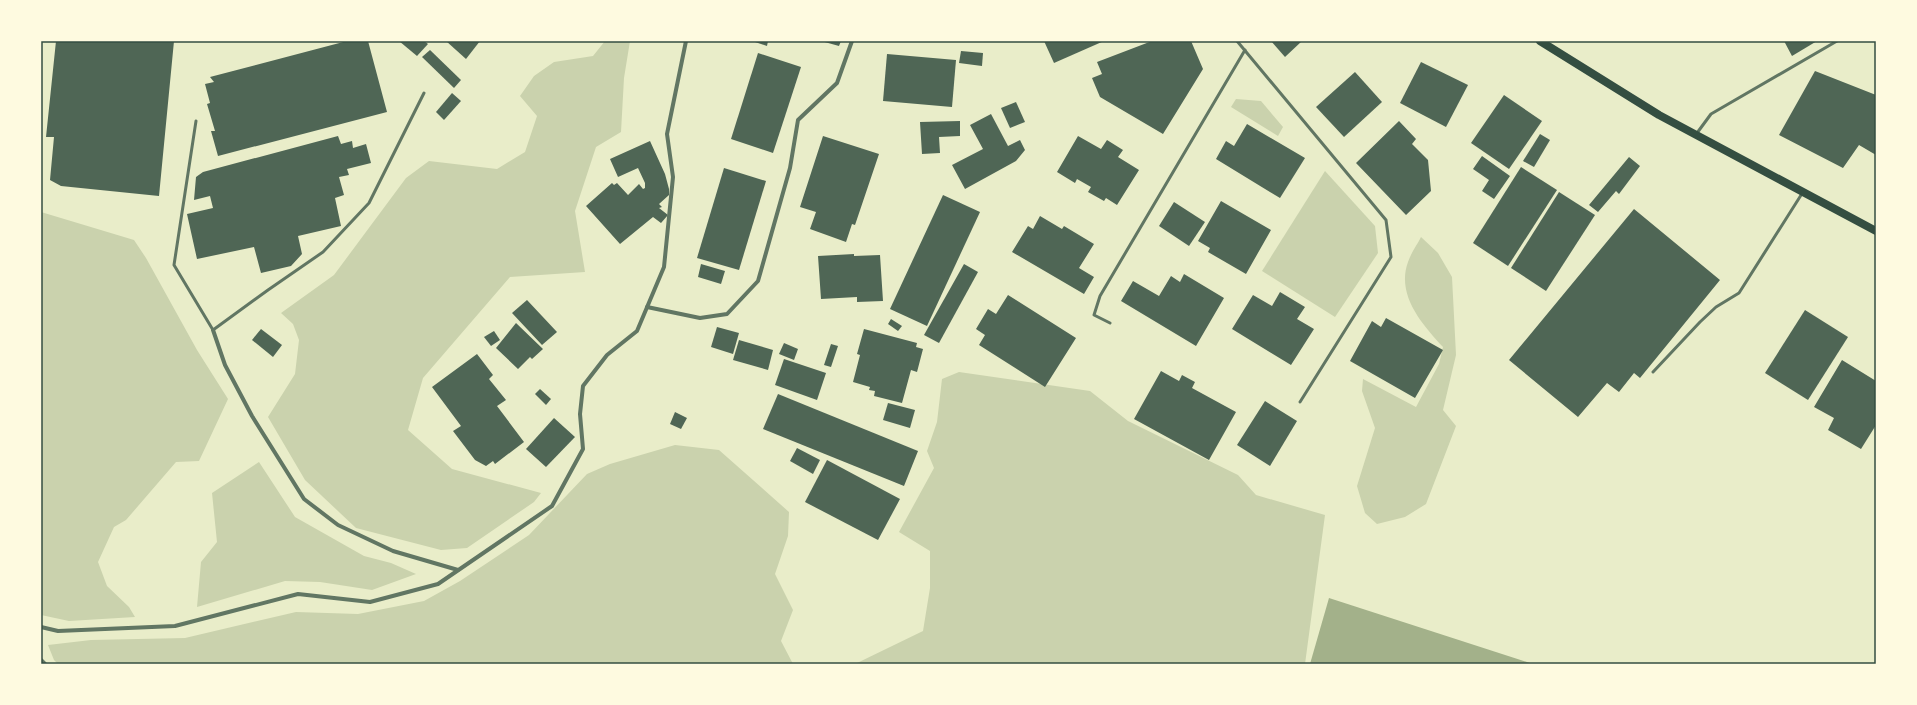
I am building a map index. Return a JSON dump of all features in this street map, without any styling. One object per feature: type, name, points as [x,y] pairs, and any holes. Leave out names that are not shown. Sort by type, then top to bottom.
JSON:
[{"type":"main road","points":[[1540,41],[1659,115],[1876,231]]},
{"type":"street","points":[[41,627],[58,631],[175,626],[298,594],[370,602],[438,584],[552,506],[583,449],[580,414],[583,386],[607,355],[637,331],[664,267],[673,177],[667,134],[686,41]]},
{"type":"street","points":[[647,307],[700,318],[726,314],[758,282],[790,168],[798,120],[837,83],[852,41]]},
{"type":"street","points":[[213,330],[226,366],[252,416],[304,499],[338,526],[393,551],[458,570]]},
{"type":"street","points":[[41,660],[45,664]]},
{"type":"lane","points":[[1238,41],[1386,220],[1390,238],[1391,257],[1300,402]]},
{"type":"lane","points":[[1696,135],[1711,114],[1837,41]]},
{"type":"lane","points":[[1110,322],[1094,315],[1100,296],[1245,50]]},
{"type":"lane","points":[[196,121],[174,265],[213,330],[323,252],[369,203],[424,93]]},
{"type":"lane","points":[[1653,372],[1716,307],[1739,292],[1803,192]]},
{"type":"shaded area","points":[[605,41],[630,41],[624,78],[621,132],[596,147],[575,211],[585,272],[510,277],[423,378],[408,430],[452,469],[541,493],[534,502],[467,548],[441,550],[356,528],[305,480],[268,417],[295,374],[299,340],[293,324],[281,313],[334,275],[406,178],[429,161],[497,169],[525,152],[537,116],[520,96],[534,76],[554,62],[593,56]]},
{"type":"shaded area","points":[[1236,99],[1261,101],[1283,127],[1278,136],[1231,107]]},
{"type":"shaded area","points":[[1325,171],[1375,226],[1378,253],[1335,317],[1262,271]]},
{"type":"shaded area","points":[[41,212],[134,240],[146,258],[197,350],[228,399],[199,461],[176,462],[126,520],[114,527],[98,562],[107,586],[129,607],[135,617],[69,621],[41,615]]},
{"type":"shaded area","points":[[1421,237],[1438,253],[1452,277],[1456,355],[1443,410],[1456,426],[1426,504],[1405,517],[1377,524],[1365,513],[1357,486],[1375,428],[1362,391],[1363,379],[1416,407],[1439,364],[1443,347],[1427,329],[1413,308],[1405,286],[1405,274],[1408,262]]},
{"type":"shaded area","points":[[959,372],[1090,391],[1128,421],[1238,475],[1256,495],[1325,515],[1305,664],[855,664],[923,631],[930,588],[930,551],[899,532],[934,468],[927,451],[937,422],[942,379]]},
{"type":"shaded area","points":[[675,445],[719,450],[789,512],[788,536],[775,574],[793,610],[781,641],[793,664],[58,664],[54,660],[48,645],[91,640],[185,638],[296,612],[358,614],[424,601],[460,581],[529,535],[587,474],[610,464]]},
{"type":"shaded area","points":[[259,462],[295,517],[364,556],[391,563],[416,574],[372,590],[320,582],[285,581],[197,607],[201,562],[217,542],[212,493]]},
{"type":"shaded area","points":[[1329,598],[1533,664],[1310,664]]},
{"type":"building","points":[[56,41],[174,41],[159,196],[61,186],[50,180],[54,137],[46,137]]},
{"type":"building","points":[[347,41],[368,41],[387,112],[218,156],[211,131],[215,131],[207,104],[210,103],[205,84],[214,82],[210,77]]},
{"type":"building","points":[[399,41],[424,41],[428,44],[417,56]]},
{"type":"building","points":[[446,41],[480,41],[466,59]]},
{"type":"building","points":[[752,41],[768,41],[767,46]]},
{"type":"building","points":[[821,41],[841,41],[839,46]]},
{"type":"building","points":[[1044,41],[1104,41],[1054,63]]},
{"type":"building","points":[[1152,41],[1191,41],[1203,69],[1163,134],[1100,97],[1092,78],[1102,74],[1097,62]]},
{"type":"building","points":[[1271,41],[1302,41],[1285,57]]},
{"type":"building","points":[[1784,41],[1817,41],[1792,56]]},
{"type":"building","points":[[430,50],[461,80],[454,88],[422,57]]},
{"type":"building","points":[[961,51],[983,53],[982,66],[959,63]]},
{"type":"building","points":[[758,53],[801,67],[773,153],[731,139]]},
{"type":"building","points":[[887,54],[956,60],[952,107],[883,101]]},
{"type":"building","points":[[1421,62],[1468,85],[1446,127],[1400,103]]},
{"type":"building","points":[[1815,71],[1876,95],[1876,155],[1859,145],[1843,168],[1779,135]]},
{"type":"building","points":[[1355,72],[1382,102],[1344,137],[1316,107]]},
{"type":"building","points":[[452,93],[461,101],[444,120],[436,112]]},
{"type":"building","points":[[1504,95],[1542,121],[1509,169],[1471,143]]},
{"type":"building","points":[[1016,102],[1025,122],[1010,128],[1001,108]]},
{"type":"building","points":[[991,114],[1008,146],[1020,140],[1025,150],[1016,161],[965,189],[952,165],[983,149],[970,125]]},
{"type":"building","points":[[960,121],[960,136],[939,137],[940,153],[922,154],[920,122]]},
{"type":"building","points":[[1399,121],[1416,139],[1412,144],[1428,160],[1431,191],[1406,215],[1356,163]]},
{"type":"building","points":[[1247,124],[1305,158],[1280,198],[1216,159],[1226,141],[1234,146]]},
{"type":"building","points":[[1540,134],[1550,140],[1534,167],[1523,161]]},
{"type":"building","points":[[338,136],[341,144],[352,141],[353,148],[366,144],[371,163],[347,169],[349,175],[339,177],[344,195],[335,198],[341,226],[298,236],[302,254],[291,266],[261,273],[254,247],[197,259],[187,214],[213,208],[210,196],[194,200],[196,177],[203,172]]},
{"type":"building","points":[[823,136],[879,154],[855,225],[852,224],[846,242],[810,229],[816,212],[800,207]]},
{"type":"building","points":[[1078,136],[1101,149],[1107,140],[1123,150],[1118,157],[1139,170],[1117,205],[1106,198],[1104,201],[1088,192],[1091,187],[1077,179],[1075,183],[1057,172]]},
{"type":"building","points":[[650,141],[665,174],[669,189],[669,195],[659,204],[662,207],[659,208],[668,215],[661,223],[653,217],[620,244],[586,206],[612,183],[614,185],[617,183],[628,195],[639,184],[643,189],[645,188],[645,183],[638,168],[618,177],[610,159]]},
{"type":"building","points":[[1482,156],[1510,176],[1494,199],[1482,191],[1489,180],[1473,169]]},
{"type":"building","points":[[1629,157],[1640,166],[1619,194],[1616,191],[1598,212],[1589,205]]},
{"type":"building","points":[[1521,167],[1557,190],[1508,266],[1473,243]]},
{"type":"building","points":[[724,168],[766,181],[739,270],[697,258]]},
{"type":"building","points":[[1559,192],[1595,215],[1546,291],[1511,268]]},
{"type":"building","points":[[943,195],[980,212],[927,326],[890,309]]},
{"type":"building","points":[[1221,201],[1271,230],[1246,274],[1208,252],[1210,248],[1198,241]]},
{"type":"building","points":[[1174,202],[1205,222],[1189,246],[1159,226]]},
{"type":"building","points":[[1634,209],[1720,280],[1640,378],[1634,373],[1619,392],[1607,383],[1578,417],[1509,360]]},
{"type":"building","points":[[1040,216],[1062,229],[1064,226],[1094,244],[1079,268],[1094,277],[1084,294],[1012,252],[1028,226],[1033,229]]},
{"type":"building","points":[[854,254],[854,256],[880,255],[883,301],[857,302],[857,297],[821,299],[818,256]]},
{"type":"building","points":[[701,264],[725,271],[721,284],[698,277]]},
{"type":"building","points":[[964,264],[978,272],[939,343],[924,335]]},
{"type":"building","points":[[1184,274],[1224,298],[1196,346],[1121,301],[1133,281],[1159,296],[1171,276],[1180,282]]},
{"type":"building","points":[[1280,292],[1305,307],[1297,319],[1314,329],[1291,365],[1232,329],[1253,295],[1272,306]]},
{"type":"building","points":[[1008,295],[1076,338],[1045,387],[979,345],[985,335],[976,329],[988,309],[996,314]]},
{"type":"building","points":[[527,300],[557,332],[542,345],[512,313]]},
{"type":"building","points":[[1805,310],[1848,337],[1808,400],[1765,373]]},
{"type":"building","points":[[1386,318],[1443,350],[1415,398],[1350,361],[1372,321],[1381,327]]},
{"type":"building","points":[[891,319],[902,326],[898,331],[888,324]]},
{"type":"building","points":[[516,323],[543,349],[532,359],[530,357],[518,369],[496,348]]},
{"type":"building","points":[[717,327],[739,333],[733,354],[711,347]]},
{"type":"building","points":[[261,329],[282,345],[273,357],[252,340]]},
{"type":"building","points":[[864,329],[917,343],[916,347],[923,349],[917,372],[911,370],[902,403],[874,396],[875,391],[869,390],[870,387],[853,382],[860,355],[857,354]]},
{"type":"building","points":[[494,331],[500,340],[491,346],[484,337]]},
{"type":"building","points":[[739,340],[773,350],[768,370],[733,360]]},
{"type":"building","points":[[784,343],[798,349],[794,360],[779,354]]},
{"type":"building","points":[[831,344],[838,346],[831,367],[824,365]]},
{"type":"building","points":[[477,354],[493,375],[489,379],[506,400],[497,406],[524,442],[495,464],[493,461],[486,466],[475,460],[453,431],[461,426],[432,387]]},
{"type":"building","points":[[784,359],[826,373],[817,400],[775,385]]},
{"type":"building","points":[[1842,360],[1876,381],[1876,425],[1861,449],[1828,430],[1834,418],[1814,407]]},
{"type":"building","points":[[1161,371],[1179,381],[1182,375],[1195,382],[1192,388],[1236,412],[1209,460],[1134,419]]},
{"type":"building","points":[[540,389],[551,399],[546,405],[535,394]]},
{"type":"building","points":[[778,394],[918,451],[904,486],[763,429]]},
{"type":"building","points":[[1265,401],[1297,421],[1270,466],[1237,445]]},
{"type":"building","points":[[888,403],[915,410],[910,428],[883,420]]},
{"type":"building","points":[[675,412],[687,418],[681,429],[670,424]]},
{"type":"building","points":[[554,418],[575,437],[546,467],[526,449]]},
{"type":"building","points":[[797,448],[820,460],[813,474],[790,461]]},
{"type":"building","points":[[827,460],[900,499],[878,540],[805,502]]}]
